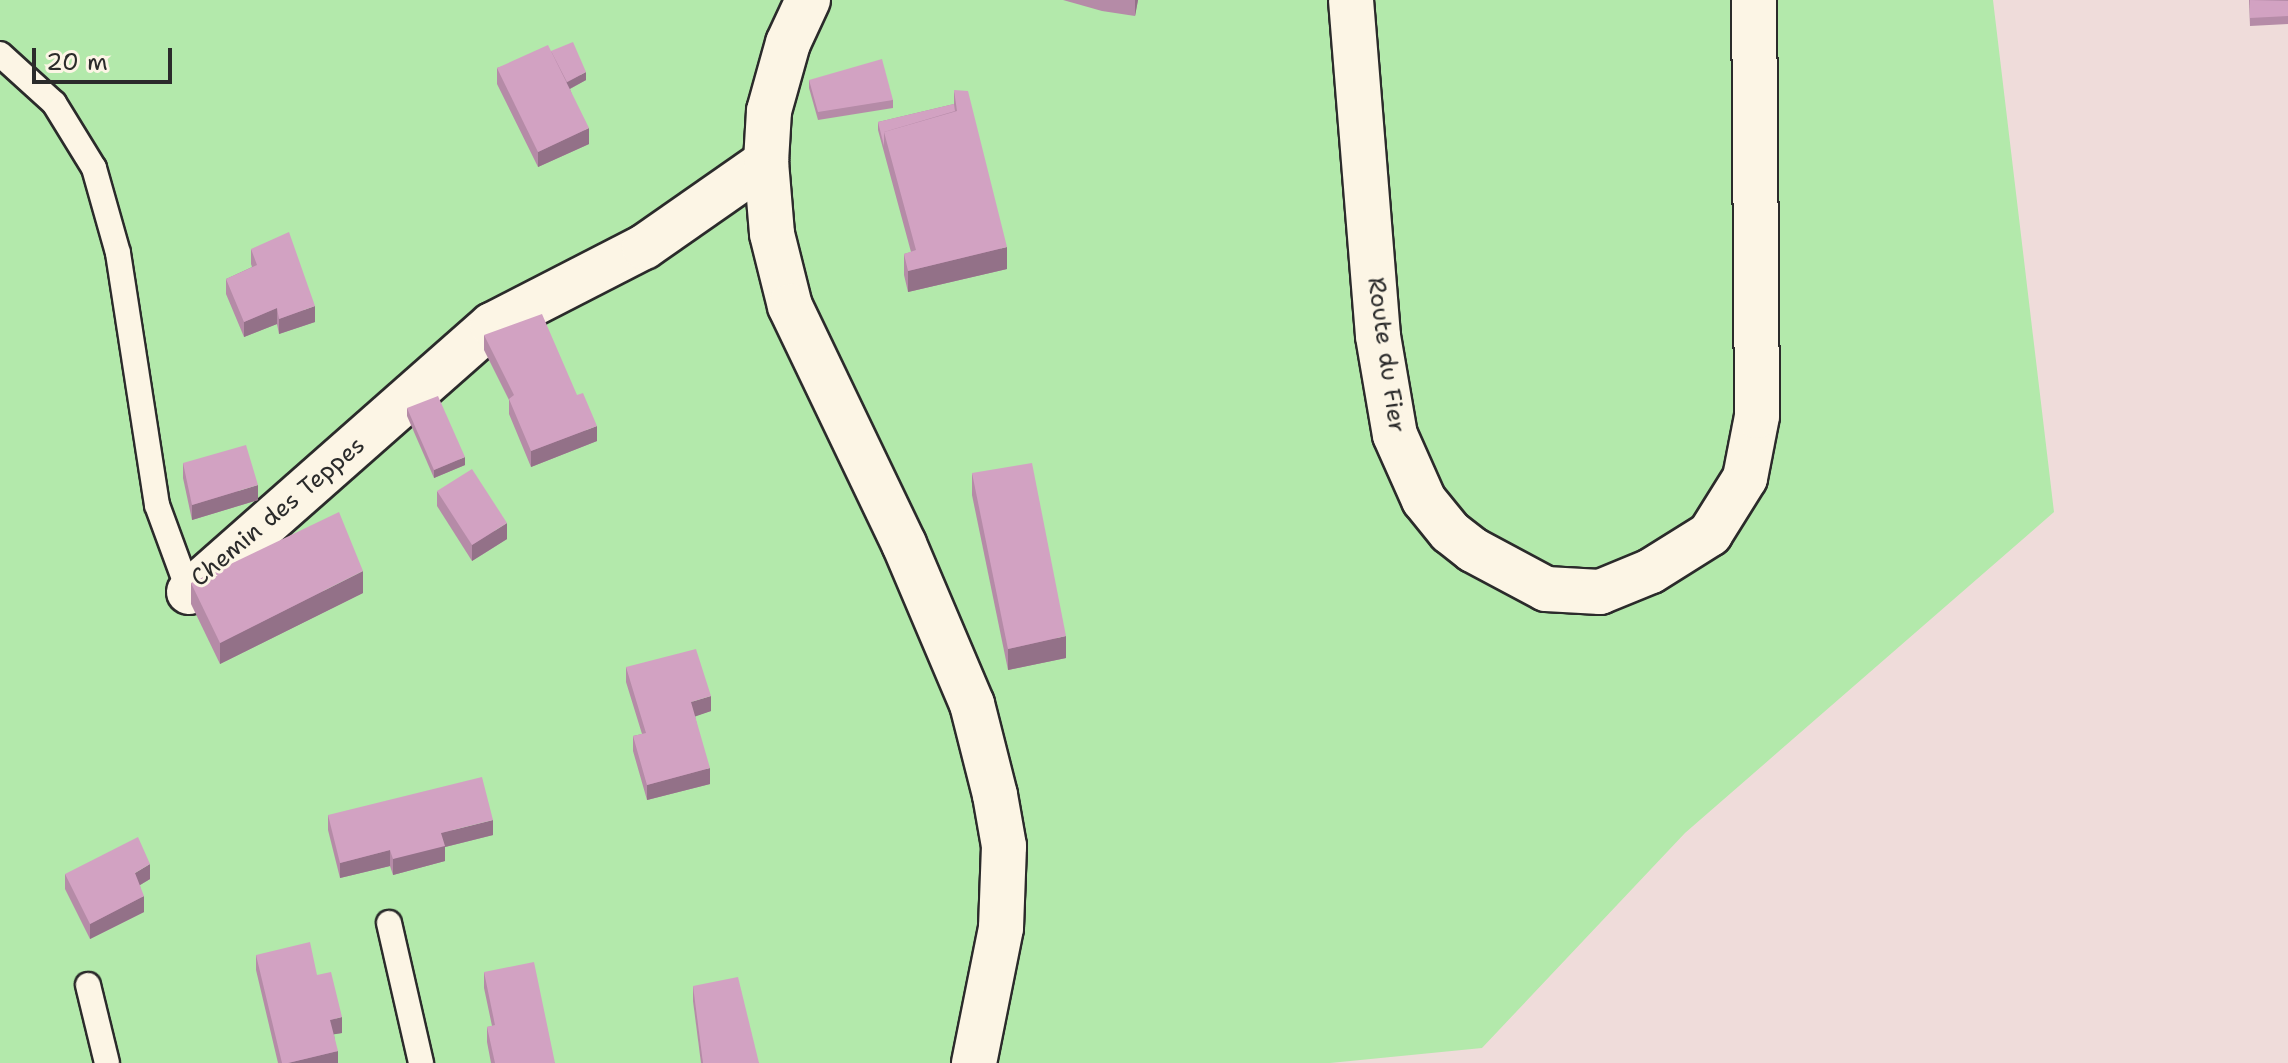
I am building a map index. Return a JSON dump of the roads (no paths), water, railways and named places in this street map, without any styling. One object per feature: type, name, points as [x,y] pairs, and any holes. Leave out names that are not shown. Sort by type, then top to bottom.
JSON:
[{"type":"main road","points":[[808,0],[788,43],[769,111],[766,162],[772,234],[790,306],[904,544],[972,704],[995,795],[1004,846],[1001,928],[974,1063]]},
{"type":"main road","name":"Route du Fier","points":[[1351,0],[1378,336],[1395,435],[1424,500],[1461,541],[1546,589],[1600,592],[1651,571],[1710,534],[1745,478],[1757,416],[1754,0]]},
{"type":"main road","name":"Chemin des Teppes","points":[[189,592],[492,325],[644,247],[766,162]]},
{"type":"lane","name":"Chemin des Teppes","points":[[0,54],[54,103],[94,168],[118,253],[157,505],[189,592]]},
{"type":"lane","points":[[389,923],[421,1063]]},
{"type":"lane","points":[[88,985],[107,1063]]}]
